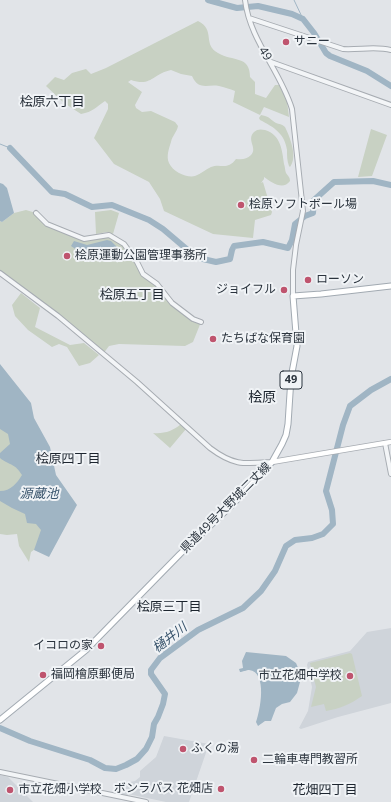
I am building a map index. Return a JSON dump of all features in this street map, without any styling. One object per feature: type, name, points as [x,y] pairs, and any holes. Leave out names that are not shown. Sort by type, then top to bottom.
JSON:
[{"type":"main road","points":[[294,296],[391,286]]},
{"type":"main road","name":"県道49号大野城二丈線","points":[[0,720],[86,650],[180,554],[230,507],[272,462],[282,444],[288,424],[291,378],[297,346],[294,296]]},
{"type":"main road","points":[[272,462],[391,442]]},
{"type":"street","name":"49","points":[[246,2],[247,12],[254,34],[287,93],[292,109],[302,214],[293,270],[294,296]]},
{"type":"street","points":[[249,18],[320,40],[343,49],[356,50],[381,48],[391,50]]},
{"type":"street","points":[[271,62],[391,105]]},
{"type":"street","points":[[36,213],[47,224],[84,239],[109,235],[124,244],[137,262],[143,274],[157,284],[172,303],[193,319],[201,322]]},
{"type":"street","points":[[0,273],[58,316],[137,382],[221,457],[239,463],[272,462]]},
{"type":"street","points":[[385,443],[391,474]]},
{"type":"street","points":[[0,772],[146,802]]},
{"type":"shaded area","name":"市立花畑中学校","points":[[391,628],[391,703],[338,717],[301,729],[299,728],[308,711],[312,687],[307,665],[308,662],[350,651],[367,632]]},
{"type":"shaded area","points":[[164,736],[209,744],[189,802],[166,802],[128,794],[127,796],[122,795],[125,783],[135,781],[140,777],[140,771],[156,757]]},
{"type":"shaded area","name":"市立花畑小学校","points":[[0,775],[8,777],[33,802],[0,802]]},
{"type":"green space","points":[[198,21],[206,29],[213,49],[224,56],[240,60],[247,65],[250,77],[255,82],[255,94],[266,98],[275,85],[279,85],[287,101],[289,117],[264,107],[260,115],[233,102],[235,91],[219,86],[200,85],[197,84],[192,76],[171,70],[148,81],[138,82],[131,80],[128,82],[142,92],[135,105],[136,108],[142,112],[151,111],[175,122],[178,126],[172,140],[168,158],[171,166],[177,172],[184,175],[195,176],[211,167],[227,166],[233,163],[236,159],[248,157],[253,152],[251,138],[256,130],[261,129],[270,132],[278,139],[286,172],[290,181],[284,185],[277,185],[264,177],[261,183],[263,182],[272,212],[271,215],[255,220],[253,238],[213,234],[164,211],[160,199],[149,182],[114,164],[94,138],[108,109],[108,104],[105,101],[91,111],[81,114],[64,103],[46,86],[55,77],[64,80],[72,73],[86,69],[91,74],[106,68]]},
{"type":"green space","points":[[261,115],[268,117],[285,127],[291,141],[293,153],[290,167],[284,140],[274,128],[260,120],[259,118]]},
{"type":"green space","points":[[371,129],[387,135],[372,176],[358,177]]},
{"type":"green space","points":[[26,210],[36,213],[44,222],[84,239],[109,235],[124,244],[143,274],[157,284],[172,303],[201,322],[193,342],[185,346],[119,344],[109,346],[103,354],[0,274],[0,221],[2,222],[14,213]]},
{"type":"green space","points":[[111,210],[119,213],[113,234],[107,232],[96,234],[95,212]]},
{"type":"green space","points":[[21,293],[40,308],[35,327],[70,345],[84,343],[99,355],[90,363],[79,366],[67,347],[59,344],[52,347],[28,330],[15,316],[12,305]]},
{"type":"green space","points":[[181,424],[186,429],[170,448],[153,433],[168,432]]},
{"type":"green space","points":[[0,425],[10,432],[25,476],[17,488],[0,494]]},
{"type":"green space","points":[[0,498],[24,512],[44,531],[38,547],[31,552],[29,562],[19,546],[17,534],[0,534]]},
{"type":"green space","points":[[350,653],[352,654],[362,696],[345,706],[331,710],[326,711],[324,704],[311,707],[316,687],[310,663]]},
{"type":"water","points":[[0,183],[7,188],[14,213],[2,222],[0,221]]},
{"type":"water","points":[[107,240],[111,241],[124,254],[118,259],[86,256],[71,246],[74,241],[87,245]]},
{"type":"water","name":"源蔵池","points":[[0,364],[31,403],[34,418],[50,447],[56,475],[77,505],[49,557],[34,550],[41,530],[36,524],[27,523],[25,514],[0,501],[0,491],[7,490],[16,484],[22,475],[15,466],[0,458],[0,453],[10,444],[8,434],[0,429]]},
{"type":"water","points":[[246,652],[286,656],[296,663],[299,670],[300,682],[297,693],[290,702],[282,704],[276,708],[271,721],[265,721],[258,726],[256,722],[261,701],[261,684],[259,677],[255,672],[249,670],[240,672],[239,669],[243,668],[242,661]]},
{"type":"waterway","points":[[208,0],[237,8],[258,6],[292,14],[303,19],[314,33],[326,53],[367,71],[391,86]]},
{"type":"waterway","points":[[294,0],[303,19]]},
{"type":"waterway","points":[[0,144],[10,148]]},
{"type":"waterway","points":[[10,148],[52,192],[65,194],[92,207],[112,205],[149,220],[163,229],[196,257],[216,262],[230,259],[234,246],[263,242],[288,248],[292,240],[295,224],[305,216],[313,213],[314,200],[334,182],[373,181],[391,185]]},
{"type":"waterway","name":"樋井川","points":[[0,728],[30,741],[90,760],[105,768],[116,769],[137,759],[146,749],[152,737],[154,724],[163,704],[165,694],[151,674],[151,670],[160,658],[198,630],[243,608],[261,591],[275,571],[286,546],[295,540],[312,538],[323,534],[333,524],[332,510],[326,491],[343,425],[350,406],[371,390],[391,379]]},
{"type":"place","name":"サニー","points":[[286,42]]},
{"type":"place","name":"桧原ソフトボール場","points":[[241,205]]},
{"type":"place","name":"桧原運動公園管理事務所","points":[[67,256]]},
{"type":"place","name":"ローソン","points":[[308,280]]},
{"type":"place","name":"ジョイフル","points":[[284,290]]},
{"type":"place","name":"たちばな保育園","points":[[213,339]]},
{"type":"place","name":"イコロの家","points":[[101,646]]},
{"type":"place","name":"福岡檜原郵便局","points":[[43,675]]},
{"type":"place","name":"市立花畑中学校","points":[[350,676]]},
{"type":"place","name":"ふくの湯","points":[[183,749]]},
{"type":"place","name":"二輪車専門教習所","points":[[254,760]]},
{"type":"place","name":"ボンラパス 花畑店","points":[[221,789]]},
{"type":"place","name":"市立花畑小学校","points":[[10,790]]},
{"type":"district","name":"桧原六丁目","points":[[52,102]]},
{"type":"district","name":"桧原五丁目","points":[[132,295]]},
{"type":"district","name":"桧原","points":[[262,398]]},
{"type":"district","name":"桧原四丁目","points":[[68,459]]},
{"type":"district","name":"桧原三丁目","points":[[169,607]]},
{"type":"district","name":"花畑四丁目","points":[[325,790]]}]
